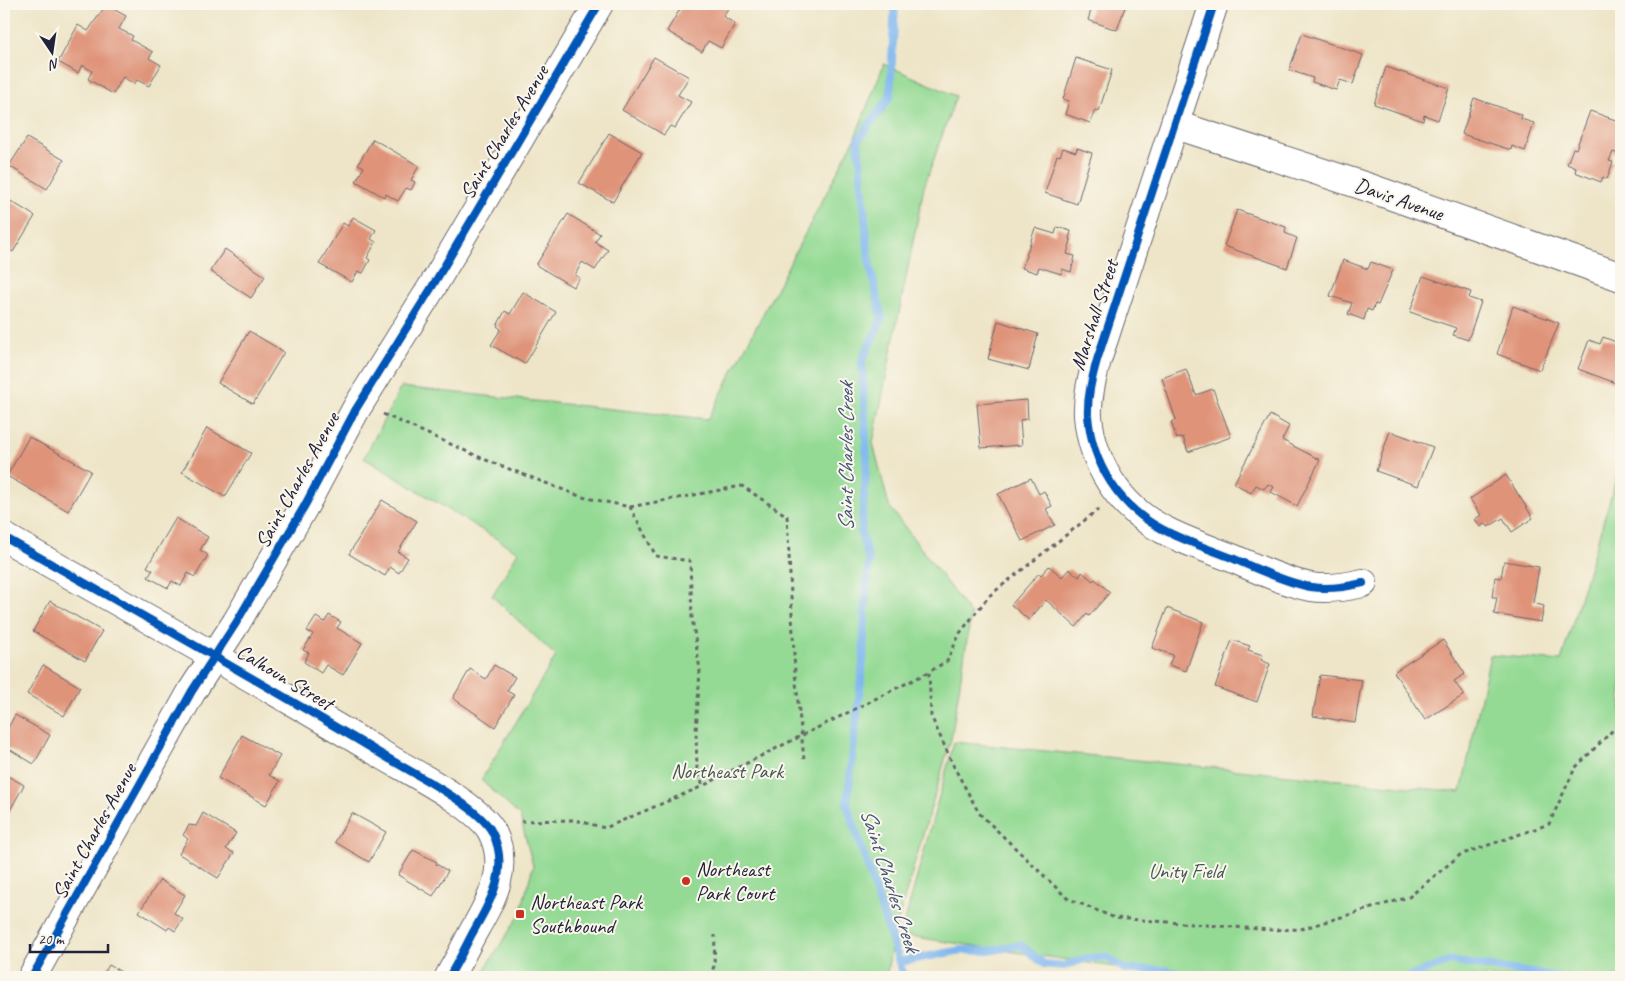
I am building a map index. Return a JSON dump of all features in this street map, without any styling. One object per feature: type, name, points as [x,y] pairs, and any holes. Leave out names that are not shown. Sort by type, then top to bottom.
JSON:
[{"type":"street","name":"Saint Charles Avenue","points":[[32,977],[192,691],[305,505],[356,409],[432,287],[600,4]]},
{"type":"street","name":"Marshall Street","points":[[1214,4],[1090,387],[1088,415],[1094,449],[1108,480],[1126,502],[1162,529],[1250,566],[1310,587],[1340,588],[1363,583]]},
{"type":"street","name":"Davis Avenue","points":[[1176,125],[1367,187],[1621,276]]},
{"type":"street","name":"Calhoun Street","points":[[4,537],[215,656],[426,781],[467,808],[492,830],[499,850],[500,872],[495,893],[449,977]]},
{"type":"path","points":[[382,414],[486,460],[582,497],[630,507],[742,486],[787,516],[794,664],[804,759]]},
{"type":"path","points":[[521,821],[575,820],[605,828],[703,786],[929,672],[947,661],[960,633],[989,596],[1103,505]]},
{"type":"path","points":[[630,507],[656,556],[690,561],[692,618],[700,670],[696,732],[697,770],[703,786]]},
{"type":"path","points":[[929,672],[931,716],[954,767],[979,813],[1067,898],[1115,918],[1218,926],[1301,929],[1409,897],[1460,855],[1549,824],[1575,768],[1621,722]]},
{"type":"path","points":[[710,977],[714,966],[715,935]]},
{"type":"green space","name":"Northeast Park","points":[[884,64],[956,96],[924,187],[873,443],[889,506],[971,615],[951,739],[894,934],[886,977],[480,977],[520,914],[533,866],[520,816],[481,780],[556,656],[492,596],[518,552],[364,458],[401,387],[708,419],[853,142]]},
{"type":"green space","name":"Unity Field","points":[[1619,470],[1621,471],[1621,977],[1182,977],[901,935],[954,742],[1461,792],[1490,655],[1561,661]]},
{"type":"building","points":[[683,4],[731,4],[723,16],[735,24],[721,48],[708,41],[702,52],[667,31]]},
{"type":"building","points":[[1093,4],[1126,4],[1117,30],[1088,20]]},
{"type":"building","points":[[106,5],[126,16],[119,29],[133,36],[131,40],[153,52],[149,58],[161,65],[149,86],[137,80],[134,84],[123,77],[113,94],[88,79],[92,71],[82,65],[78,73],[58,62],[78,25],[88,31]]},
{"type":"building","points":[[1302,34],[1363,55],[1353,84],[1340,80],[1336,90],[1312,82],[1313,78],[1289,70]]},
{"type":"building","points":[[654,57],[689,77],[678,95],[691,102],[675,128],[670,126],[664,135],[622,110]]},
{"type":"building","points":[[1076,58],[1112,70],[1099,111],[1095,110],[1090,123],[1065,114],[1069,101],[1063,99]]},
{"type":"building","points":[[1386,67],[1449,88],[1438,120],[1424,115],[1423,121],[1374,104]]},
{"type":"building","points":[[1474,98],[1522,115],[1521,119],[1534,123],[1525,151],[1512,146],[1511,150],[1462,134]]},
{"type":"building","points":[[1590,111],[1621,122],[1618,137],[1621,138],[1621,155],[1613,152],[1609,161],[1613,162],[1607,179],[1603,177],[1601,182],[1575,172],[1576,168],[1567,164],[1573,148],[1576,149]]},
{"type":"building","points":[[609,133],[642,152],[613,202],[579,183]]},
{"type":"building","points":[[27,138],[64,160],[47,189],[9,166]]},
{"type":"building","points":[[373,139],[419,166],[411,180],[415,182],[411,190],[406,188],[398,201],[386,194],[384,197],[356,181],[364,167],[358,164]]},
{"type":"building","points":[[1063,148],[1076,152],[1077,148],[1092,153],[1077,204],[1045,193],[1057,155],[1060,156]]},
{"type":"building","points":[[4,197],[35,216],[13,252],[4,246]]},
{"type":"building","points":[[1237,210],[1286,227],[1285,233],[1297,238],[1287,268],[1224,246]]},
{"type":"building","points":[[568,214],[600,234],[595,242],[608,250],[595,270],[582,262],[575,275],[580,278],[573,287],[536,265]]},
{"type":"building","points":[[353,217],[376,230],[371,239],[376,242],[367,258],[370,260],[363,273],[358,271],[352,282],[319,264],[343,223],[348,226]]},
{"type":"building","points":[[1057,227],[1071,231],[1069,239],[1071,240],[1067,254],[1075,256],[1071,272],[1062,269],[1061,274],[1039,267],[1037,273],[1022,268],[1035,228],[1055,234]]},
{"type":"building","points":[[225,249],[265,276],[251,298],[210,271]]},
{"type":"building","points":[[1343,260],[1368,269],[1371,262],[1393,270],[1378,305],[1375,304],[1372,311],[1367,309],[1364,320],[1348,314],[1352,303],[1330,296]]},
{"type":"building","points":[[1423,276],[1471,292],[1469,298],[1481,302],[1468,340],[1453,335],[1456,328],[1410,312]]},
{"type":"building","points":[[523,292],[556,312],[525,364],[491,345],[501,329],[497,326],[505,311],[510,314]]},
{"type":"building","points":[[1513,306],[1559,323],[1540,370],[1497,354]]},
{"type":"building","points":[[998,321],[1038,334],[1029,370],[988,359]]},
{"type":"building","points":[[249,331],[284,352],[253,404],[218,383]]},
{"type":"building","points":[[1603,337],[1621,344],[1621,385],[1578,369],[1589,340],[1600,344]]},
{"type":"building","points":[[1186,369],[1196,395],[1213,389],[1231,437],[1188,452],[1183,437],[1177,439],[1171,422],[1176,420],[1162,378]]},
{"type":"building","points":[[1027,400],[1028,419],[1020,420],[1022,445],[981,448],[977,404]]},
{"type":"building","points":[[1270,415],[1289,426],[1282,440],[1320,460],[1297,506],[1271,492],[1274,487],[1268,484],[1264,489],[1256,485],[1251,493],[1234,483]]},
{"type":"building","points":[[207,428],[251,453],[225,497],[182,472]]},
{"type":"building","points":[[1390,431],[1433,447],[1418,486],[1376,471]]},
{"type":"building","points":[[29,437],[91,471],[68,511],[7,476]]},
{"type":"building","points":[[1506,475],[1533,518],[1512,532],[1503,518],[1488,527],[1486,523],[1480,527],[1475,519],[1481,515],[1470,499]]},
{"type":"building","points":[[1031,478],[1039,494],[1044,491],[1052,506],[1046,509],[1055,525],[1022,541],[998,494]]},
{"type":"building","points":[[382,500],[417,521],[398,552],[408,558],[399,573],[390,567],[385,576],[349,554]]},
{"type":"building","points":[[176,518],[208,537],[200,550],[208,555],[195,577],[188,573],[181,586],[172,581],[168,588],[148,577],[153,570],[147,567]]},
{"type":"building","points":[[1504,561],[1539,567],[1533,603],[1544,606],[1541,622],[1494,614],[1497,597],[1492,597],[1495,577],[1501,578]]},
{"type":"building","points":[[1049,566],[1062,577],[1069,569],[1079,577],[1082,572],[1093,581],[1095,579],[1110,592],[1089,616],[1087,614],[1076,627],[1046,600],[1029,620],[1011,605],[1039,573],[1041,575]]},
{"type":"building","points":[[50,601],[102,631],[85,661],[33,631]]},
{"type":"building","points":[[1167,608],[1203,622],[1186,671],[1169,665],[1173,655],[1152,648]]},
{"type":"building","points":[[329,615],[341,622],[337,628],[362,643],[343,675],[326,665],[321,673],[304,662],[309,653],[303,650],[313,634],[307,631],[316,617],[325,622]]},
{"type":"building","points":[[1232,640],[1250,646],[1248,650],[1263,655],[1261,660],[1270,664],[1257,702],[1215,687]]},
{"type":"building","points":[[1443,640],[1465,674],[1454,681],[1464,695],[1425,720],[1394,672]]},
{"type":"building","points":[[43,665],[80,687],[64,716],[27,694]]},
{"type":"building","points":[[494,665],[515,677],[507,691],[514,695],[495,727],[453,698],[470,669],[486,679]]},
{"type":"building","points":[[1320,675],[1362,680],[1355,723],[1313,716]]},
{"type":"building","points":[[15,715],[50,735],[34,764],[4,746],[4,735]]},
{"type":"building","points":[[242,735],[280,756],[269,775],[280,781],[266,805],[218,778]]},
{"type":"building","points":[[4,774],[24,785],[8,814],[4,812]]},
{"type":"building","points":[[203,813],[236,833],[226,849],[234,853],[218,878],[179,854],[188,839],[183,835],[189,825],[196,826]]},
{"type":"building","points":[[352,813],[386,832],[369,862],[335,842]]},
{"type":"building","points":[[413,850],[437,862],[436,864],[448,871],[433,896],[398,875]]},
{"type":"building","points":[[160,880],[185,895],[174,913],[183,919],[175,931],[169,927],[167,930],[139,912]]},
{"type":"building","points":[[109,965],[130,977],[102,977]]},
{"type":"waterway","name":"Saint Charles Creek","points":[[895,4],[890,97],[858,140],[869,261],[882,319],[862,360],[867,461],[861,534],[869,560],[863,662],[847,804],[904,977]]},
{"type":"waterway","points":[[899,962],[962,950],[988,951],[1021,945],[1044,964],[1064,966],[1087,958],[1106,957],[1126,970],[1165,970],[1193,977]]},
{"type":"waterway","points":[[1408,977],[1450,961],[1561,977]]},
{"type":"cycle path","points":[[32,977],[192,691],[236,623],[305,505],[356,409],[432,287],[599,4]]},
{"type":"cycle path","points":[[1214,4],[1097,360],[1088,402],[1088,416],[1095,450],[1110,482],[1121,496],[1133,509],[1162,529],[1271,575],[1302,585],[1331,588],[1363,583]]},
{"type":"cycle path","points":[[4,537],[240,671],[424,779],[458,800],[485,822],[492,832],[497,846],[499,872],[496,885],[485,910],[449,977]]},
{"type":"place","name":"Northeast Park Court","points":[[686,881]]},
{"type":"place","name":"Northeast Park Southbound","points":[[520,914]]}]
